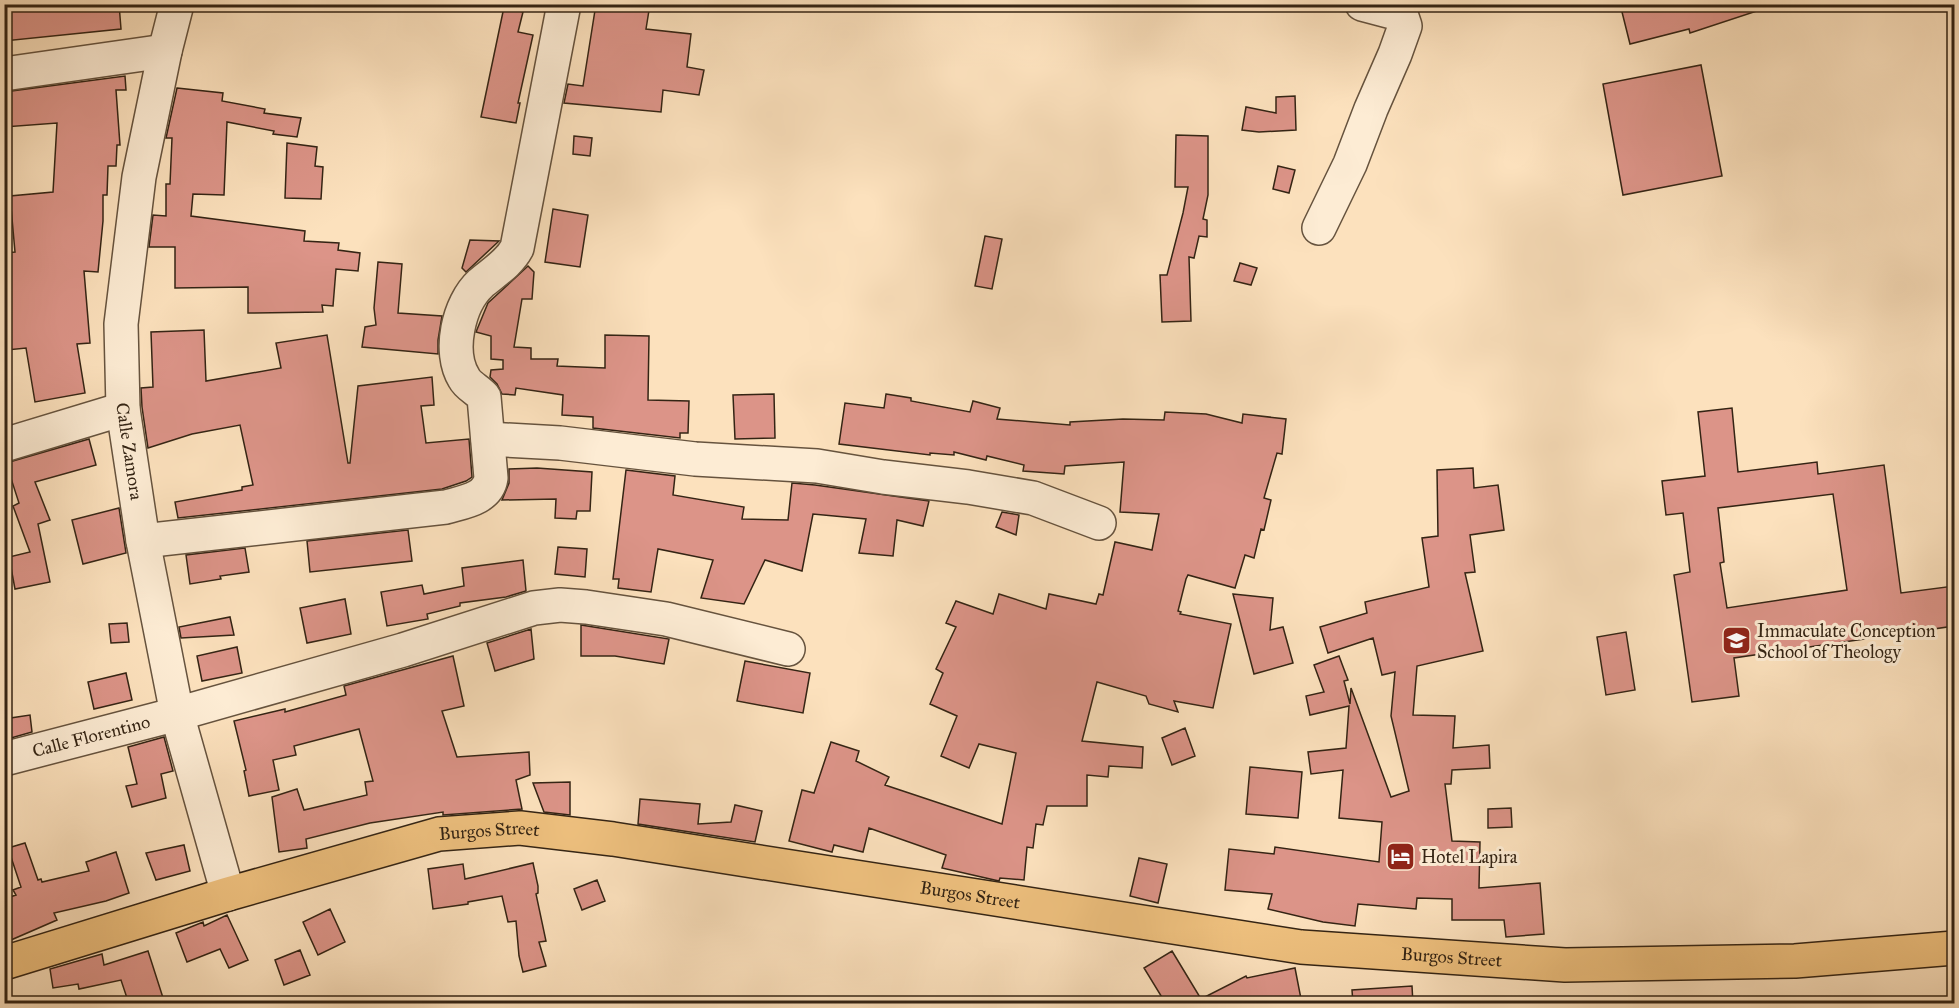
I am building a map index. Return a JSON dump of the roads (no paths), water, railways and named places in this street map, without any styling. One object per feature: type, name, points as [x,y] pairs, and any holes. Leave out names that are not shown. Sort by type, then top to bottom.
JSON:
[{"type":"main road","name":"Burgos Street","points":[[4,963],[228,894],[439,834],[520,828],[625,841],[1301,947],[1565,965],[1795,961],[1954,948]]},
{"type":"street","name":"Calle Zamora","points":[[177,4],[139,177],[122,313],[123,409],[143,541],[177,714],[228,894]]},
{"type":"street","points":[[143,541],[446,507],[470,501],[482,495],[490,486],[484,397],[465,381],[458,366],[455,347],[463,310],[469,297],[479,285],[513,256],[517,248],[564,4]]},
{"type":"street","points":[[1319,228],[1350,164],[1405,26],[1402,17],[1396,13],[1362,4]]},
{"type":"street","points":[[4,74],[165,51]]},
{"type":"street","points":[[4,445],[123,409]]},
{"type":"street","points":[[488,439],[560,443],[695,459],[817,466],[1033,498],[1099,523]]},
{"type":"street","name":"Calle Florentino","points":[[4,759],[177,714],[403,650],[534,608],[560,605],[586,606],[666,619],[788,649]]},
{"type":"place","name":"Immaculate Conception School of Theology","points":[[1736,641]]},
{"type":"place","name":"Hotel Lapira","points":[[1400,857]]}]
